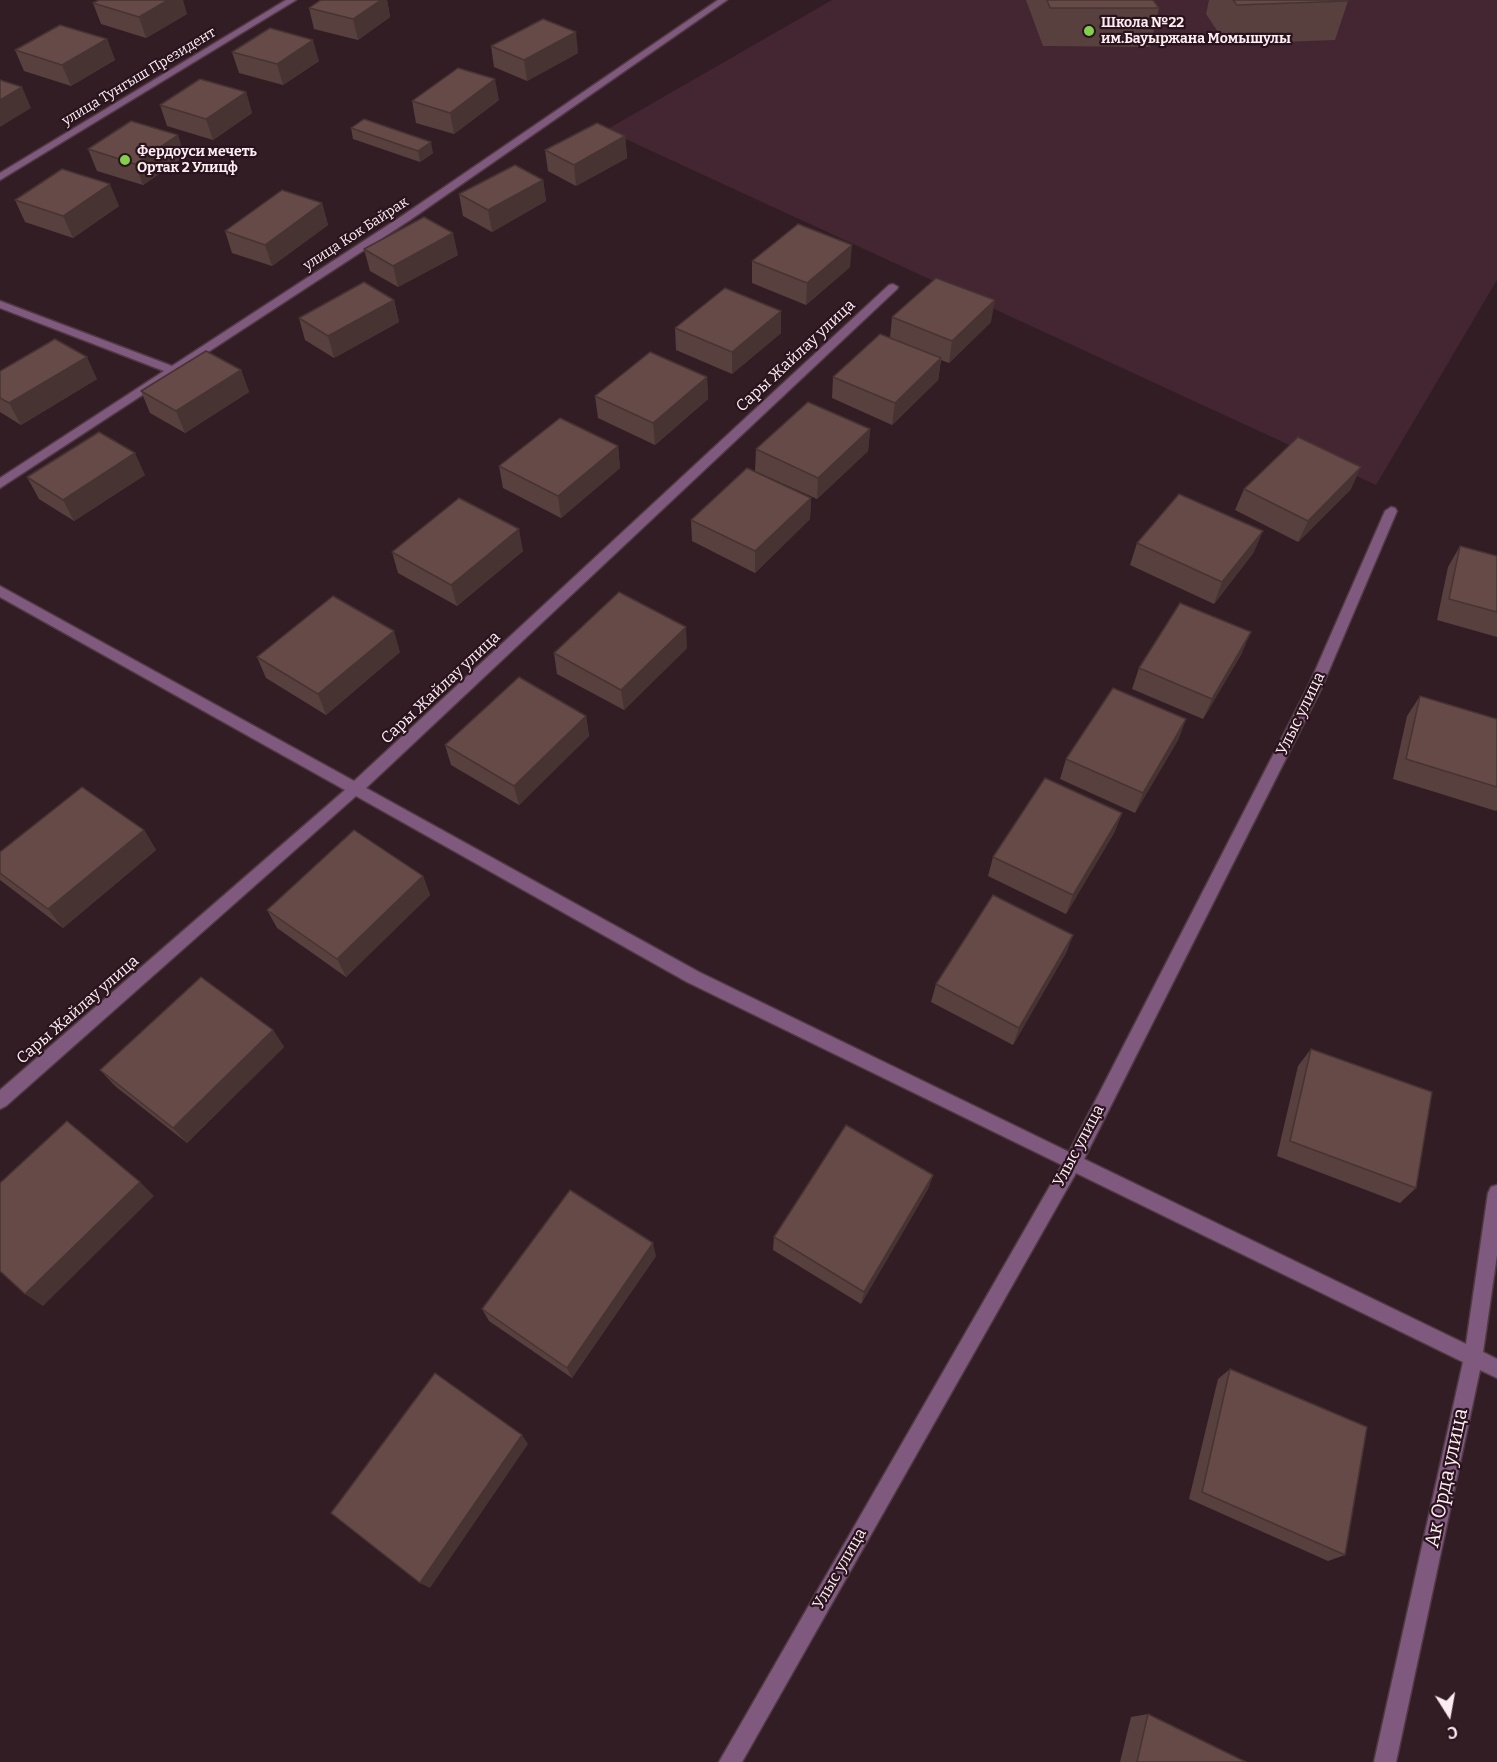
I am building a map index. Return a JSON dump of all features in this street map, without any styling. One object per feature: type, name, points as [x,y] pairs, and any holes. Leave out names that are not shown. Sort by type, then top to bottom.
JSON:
[{"type":"street","name":"улица Тунгыш Президент","points":[[0,177],[292,0]]},
{"type":"street","name":"улица Кок Байрак","points":[[0,484],[406,218],[723,0]]},
{"type":"street","name":"Сары Жайлау улица","points":[[0,1101],[354,790],[893,287]]},
{"type":"street","points":[[0,303],[171,370]]},
{"type":"street","name":"Улыс улица","points":[[730,1762],[1073,1162],[1315,687],[1391,511]]},
{"type":"street","points":[[0,591],[693,977],[1497,1369]]},
{"type":"street","name":"Ак Орда улица","points":[[1385,1762],[1473,1359],[1497,1193]]},
{"type":"shaded area","points":[[832,0],[1497,0],[1497,280],[1376,485],[606,130]]},
{"type":"building","points":[[99,0],[168,0],[139,17],[93,3]]},
{"type":"building","points":[[321,0],[381,0],[353,19],[309,8]]},
{"type":"building","points":[[1047,0],[1153,0],[1159,8],[1050,8]]},
{"type":"building","points":[[1233,0],[1347,0],[1348,1],[1237,5]]},
{"type":"building","points":[[543,19],[576,32],[524,60],[491,46]]},
{"type":"building","points":[[60,25],[107,39],[62,65],[15,50]]},
{"type":"building","points":[[270,28],[313,40],[277,64],[232,52]]},
{"type":"building","points":[[458,68],[495,79],[450,113],[412,101]]},
{"type":"building","points":[[200,79],[246,92],[206,119],[160,105]]},
{"type":"building","points":[[0,80],[22,87],[0,100]]},
{"type":"building","points":[[364,119],[431,142],[418,151],[351,128]]},
{"type":"building","points":[[131,121],[178,135],[135,164],[88,149]]},
{"type":"building","points":[[597,123],[625,136],[574,165],[545,150]]},
{"type":"building","points":[[515,165],[543,180],[488,210],[459,194]]},
{"type":"building","points":[[62,169],[110,184],[63,216],[15,200]]},
{"type":"building","points":[[282,190],[322,203],[265,245],[225,231]]},
{"type":"building","points":[[424,217],[453,233],[393,266],[364,249]]},
{"type":"building","points":[[798,224],[852,245],[807,283],[752,261]]},
{"type":"building","points":[[936,278],[995,300],[952,341],[892,317]]},
{"type":"building","points":[[364,282],[394,300],[328,336],[299,318]]},
{"type":"building","points":[[725,288],[781,311],[732,352],[675,328]]},
{"type":"building","points":[[880,334],[941,358],[895,403],[833,377]]},
{"type":"building","points":[[55,339],[87,357],[9,403],[0,398],[0,371]]},
{"type":"building","points":[[206,351],[241,370],[176,411],[141,391]]},
{"type":"building","points":[[650,352],[707,377],[653,423],[595,396]]},
{"type":"building","points":[[808,402],[870,429],[818,478],[756,449]]},
{"type":"building","points":[[560,418],[618,446],[558,496],[499,466]]},
{"type":"building","points":[[99,432],[135,453],[63,500],[27,477]]},
{"type":"building","points":[[1298,437],[1361,467],[1308,521],[1244,489]]},
{"type":"building","points":[[747,468],[811,498],[755,551],[691,520]]},
{"type":"building","points":[[1179,494],[1263,531],[1222,582],[1137,543]]},
{"type":"building","points":[[459,498],[519,529],[451,585],[392,552]]},
{"type":"building","points":[[1460,546],[1497,556],[1497,612],[1449,599]]},
{"type":"building","points":[[619,592],[686,627],[621,690],[554,653]]},
{"type":"building","points":[[333,596],[394,631],[318,694],[257,657]]},
{"type":"building","points":[[1180,603],[1251,632],[1212,699],[1139,668]]},
{"type":"building","points":[[519,677],[586,716],[514,786],[445,745]]},
{"type":"building","points":[[1113,688],[1186,719],[1143,793],[1066,759]]},
{"type":"building","points":[[1420,696],[1497,719],[1497,787],[1406,759]]},
{"type":"building","points":[[1045,778],[1122,813],[1073,895],[993,857]]},
{"type":"building","points":[[82,787],[144,830],[48,909],[0,873],[0,852]]},
{"type":"building","points":[[354,830],[423,876],[337,959],[267,910]]},
{"type":"building","points":[[993,895],[1073,935],[1019,1028],[936,984]]},
{"type":"building","points":[[201,977],[273,1030],[173,1128],[100,1070]]},
{"type":"building","points":[[1311,1049],[1432,1092],[1416,1188],[1290,1141]]},
{"type":"building","points":[[67,1121],[140,1182],[25,1294],[0,1271],[0,1183]]},
{"type":"building","points":[[846,1125],[933,1175],[864,1292],[774,1237]]},
{"type":"building","points":[[570,1190],[653,1243],[567,1368],[482,1309]]},
{"type":"building","points":[[1230,1369],[1367,1427],[1345,1555],[1202,1492]]},
{"type":"building","points":[[435,1373],[522,1435],[420,1583],[331,1513]]},
{"type":"building","points":[[1148,1714],[1246,1762],[1137,1762]]},
{"type":"place","name":"Школа №22 им.Бауыржана Момышулы","points":[[1089,31]]},
{"type":"place","name":"Фердоуси мечеть Ортак 2 Улицф","points":[[125,160]]}]
